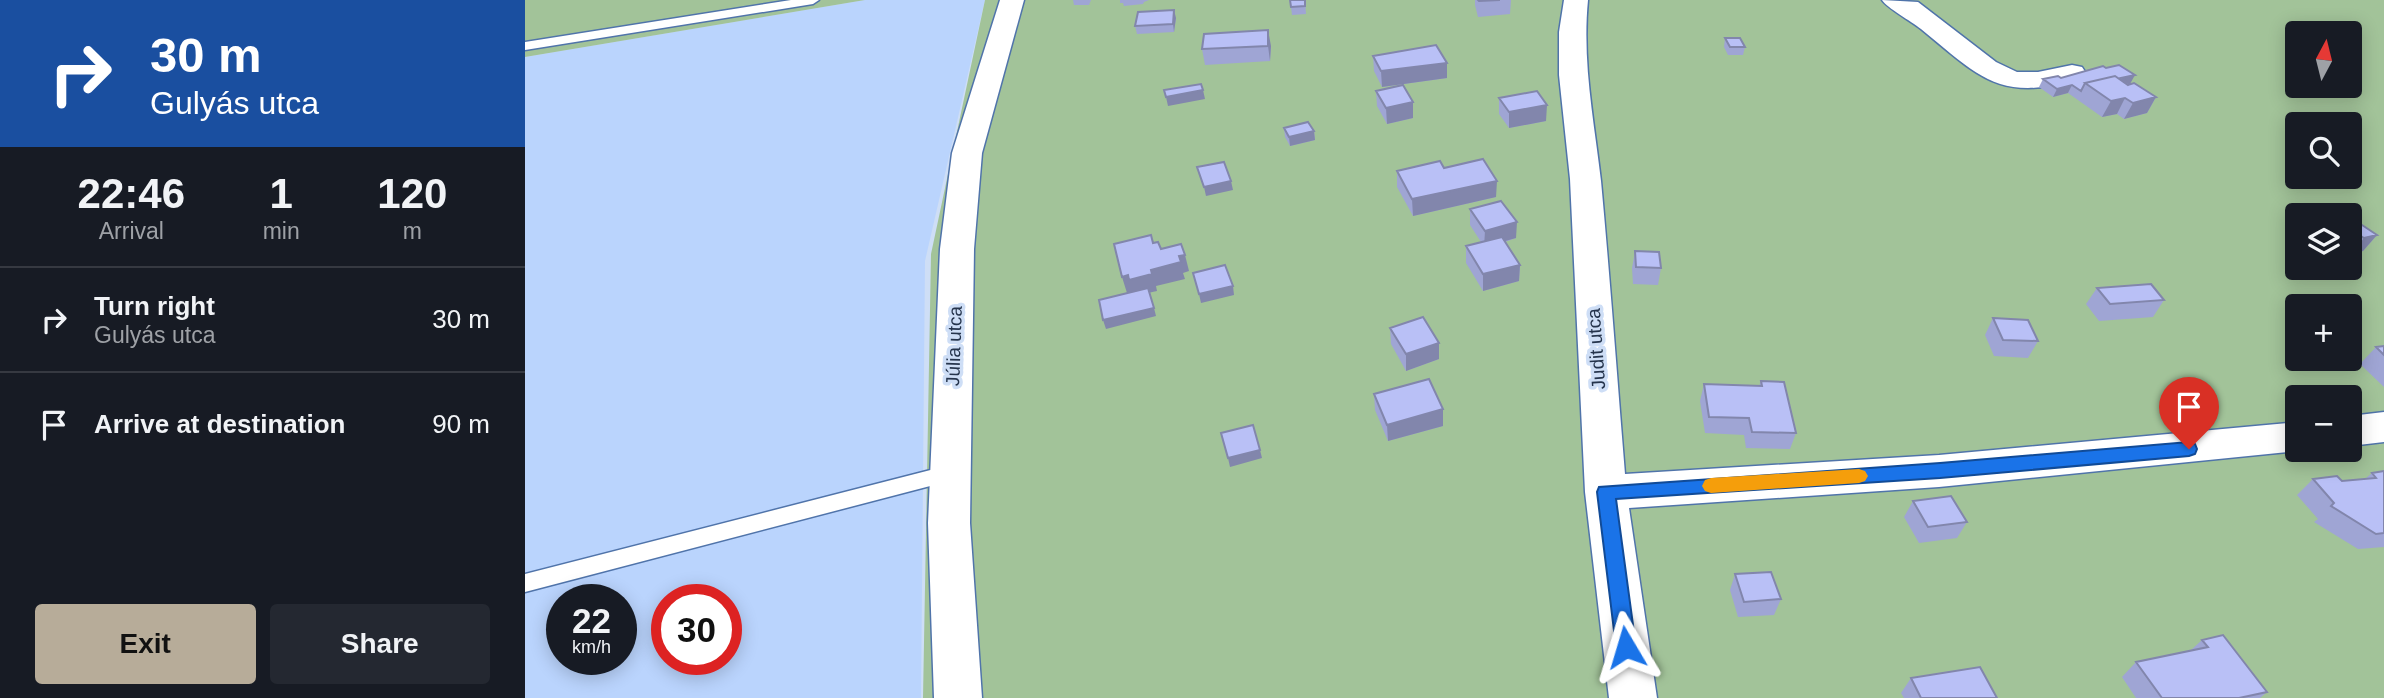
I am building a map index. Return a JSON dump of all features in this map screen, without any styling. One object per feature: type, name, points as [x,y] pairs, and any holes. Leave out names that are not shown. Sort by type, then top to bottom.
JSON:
[{"type":"street","name":"Júlia utca","points":[[958,698],[949,523],[957,249],[967,153],[1012,0]]},
{"type":"street","name":"Judit utca","points":[[1576,0],[1572,32],[1573,75],[1585,179],[1606,492],[1633,698]]},
{"type":"street","points":[[1894,0],[1909,7],[1986,68],[2001,76],[2037,82],[2072,73]]},
{"type":"street","points":[[2362,429],[2384,426]]},
{"type":"street","points":[[1606,492],[1940,471],[2285,439]]},
{"type":"lane","points":[[525,46],[813,0]]},
{"type":"lane","points":[[525,583],[950,473]]},
{"type":"shaded area","points":[[865,0],[985,0],[925,261],[921,698],[525,698],[525,57]]},
{"type":"green space","points":[[525,0],[865,0],[525,57]]},
{"type":"green space","points":[[985,0],[2384,0],[2384,698],[923,698],[931,254]]},
{"type":"building","points":[[1290,0],[1305,0],[1305,6],[1291,7]]},
{"type":"building","points":[[1174,10],[1173,24],[1135,26],[1138,12]]},
{"type":"building","points":[[1268,30],[1268,46],[1202,49],[1204,34]]},
{"type":"building","points":[[1725,38],[1740,38],[1745,47],[1730,47]]},
{"type":"building","points":[[1436,45],[1447,63],[1381,71],[1373,56]]},
{"type":"building","points":[[2119,65],[2135,75],[2121,78],[2130,84],[2115,76],[2085,83],[2081,91],[2072,85],[2057,89],[2043,79],[2058,76],[2061,78],[2103,66],[2106,68]]},
{"type":"building","points":[[2115,76],[2128,85],[2134,83],[2156,97],[2133,103],[2125,98],[2111,101],[2085,83]]},
{"type":"building","points":[[1201,84],[1203,90],[1166,97],[1164,90]]},
{"type":"building","points":[[1403,85],[1413,102],[1386,108],[1376,91]]},
{"type":"building","points":[[1537,91],[1547,105],[1509,112],[1499,98]]},
{"type":"building","points":[[1308,122],[1314,131],[1289,137],[1284,128]]},
{"type":"building","points":[[1483,159],[1497,181],[1412,199],[1397,171],[1440,161],[1444,168]]},
{"type":"building","points":[[1224,162],[1231,181],[1204,187],[1197,167]]},
{"type":"building","points":[[1501,201],[1517,222],[1485,231],[1470,209]]},
{"type":"building","points":[[2362,225],[2377,235],[2364,238]]},
{"type":"building","points":[[1151,235],[1153,243],[1158,242],[1161,249],[1181,244],[1185,255],[1179,256],[1181,262],[1151,270],[1152,274],[1129,280],[1128,275],[1122,277],[1114,244]]},
{"type":"building","points":[[1502,237],[1520,265],[1483,274],[1466,246]]},
{"type":"building","points":[[1635,251],[1659,252],[1661,268],[1636,267]]},
{"type":"building","points":[[1225,265],[1233,286],[1199,294],[1193,273]]},
{"type":"building","points":[[2151,284],[2164,300],[2110,304],[2097,288]]},
{"type":"building","points":[[1148,288],[1154,308],[1103,320],[1099,300]]},
{"type":"building","points":[[1423,317],[1439,343],[1406,354],[1390,328]]},
{"type":"building","points":[[1993,318],[2028,320],[2038,341],[2003,340]]},
{"type":"building","points":[[2384,346],[2384,355],[2376,347]]},
{"type":"building","points":[[1429,379],[1443,409],[1387,425],[1374,394]]},
{"type":"building","points":[[1761,381],[1784,382],[1796,433],[1752,432],[1749,418],[1709,417],[1704,384],[1762,386]]},
{"type":"building","points":[[1253,425],[1260,450],[1228,458],[1221,433]]},
{"type":"building","points":[[2384,471],[2384,533],[2376,534],[2331,506],[2334,503],[2313,479],[2337,476],[2342,481],[2376,478],[2372,473]]},
{"type":"building","points":[[1951,496],[1967,522],[1928,527],[1913,501]]},
{"type":"building","points":[[1771,572],[1781,599],[1744,602],[1735,574]]},
{"type":"building","points":[[2223,635],[2267,692],[2239,698],[2162,698],[2136,662],[2208,647],[2202,640]]},
{"type":"building","points":[[1980,667],[1997,698],[1921,698],[1911,678]]},
{"type":"slow traffic","points":[[1711,486],[1859,476]]},
{"type":"route","points":[[1626,647],[1606,492],[1940,471],[2189,449]]}]
